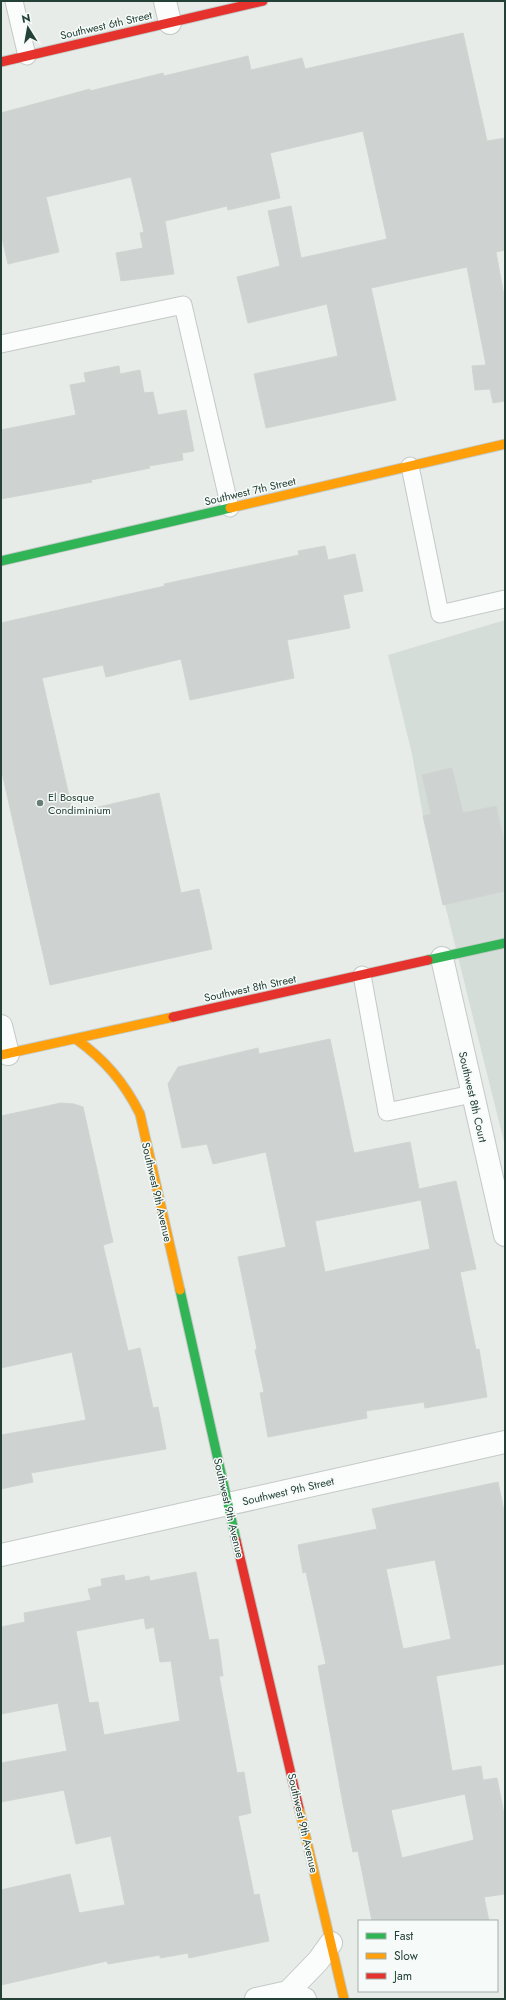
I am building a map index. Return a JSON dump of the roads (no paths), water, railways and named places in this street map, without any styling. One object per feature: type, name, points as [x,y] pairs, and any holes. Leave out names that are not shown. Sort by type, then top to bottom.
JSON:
[{"type":"street","points":[[165,1],[170,23]]},
{"type":"street","name":"Southwest 6th Street","points":[[1,62],[264,1]]},
{"type":"street","name":"Southwest 7th Street","points":[[1,560],[505,444]]},
{"type":"street","name":"Southwest 8th Street","points":[[4,1054],[505,943]]},
{"type":"street","name":"Southwest 8th Court","points":[[442,958],[505,1235]]},
{"type":"street","points":[[1,1026],[4,1054]]},
{"type":"street","name":"Southwest 9th Avenue","points":[[76,1039],[97,1053],[115,1071],[129,1090],[140,1114],[228,1504],[344,1999]]},
{"type":"street","name":"Southwest 9th Street","points":[[1,1555],[505,1442]]},
{"type":"street","points":[[256,1999],[296,1996],[331,1943]]},
{"type":"lane","points":[[14,1],[27,56]]},
{"type":"lane","points":[[1,344],[183,305],[230,508]]},
{"type":"lane","points":[[410,466],[440,614],[505,599]]},
{"type":"lane","points":[[362,975],[387,1112],[472,1094]]},
{"type":"place","name":"El Bosque Condiminium","points":[[40,803]]}]
